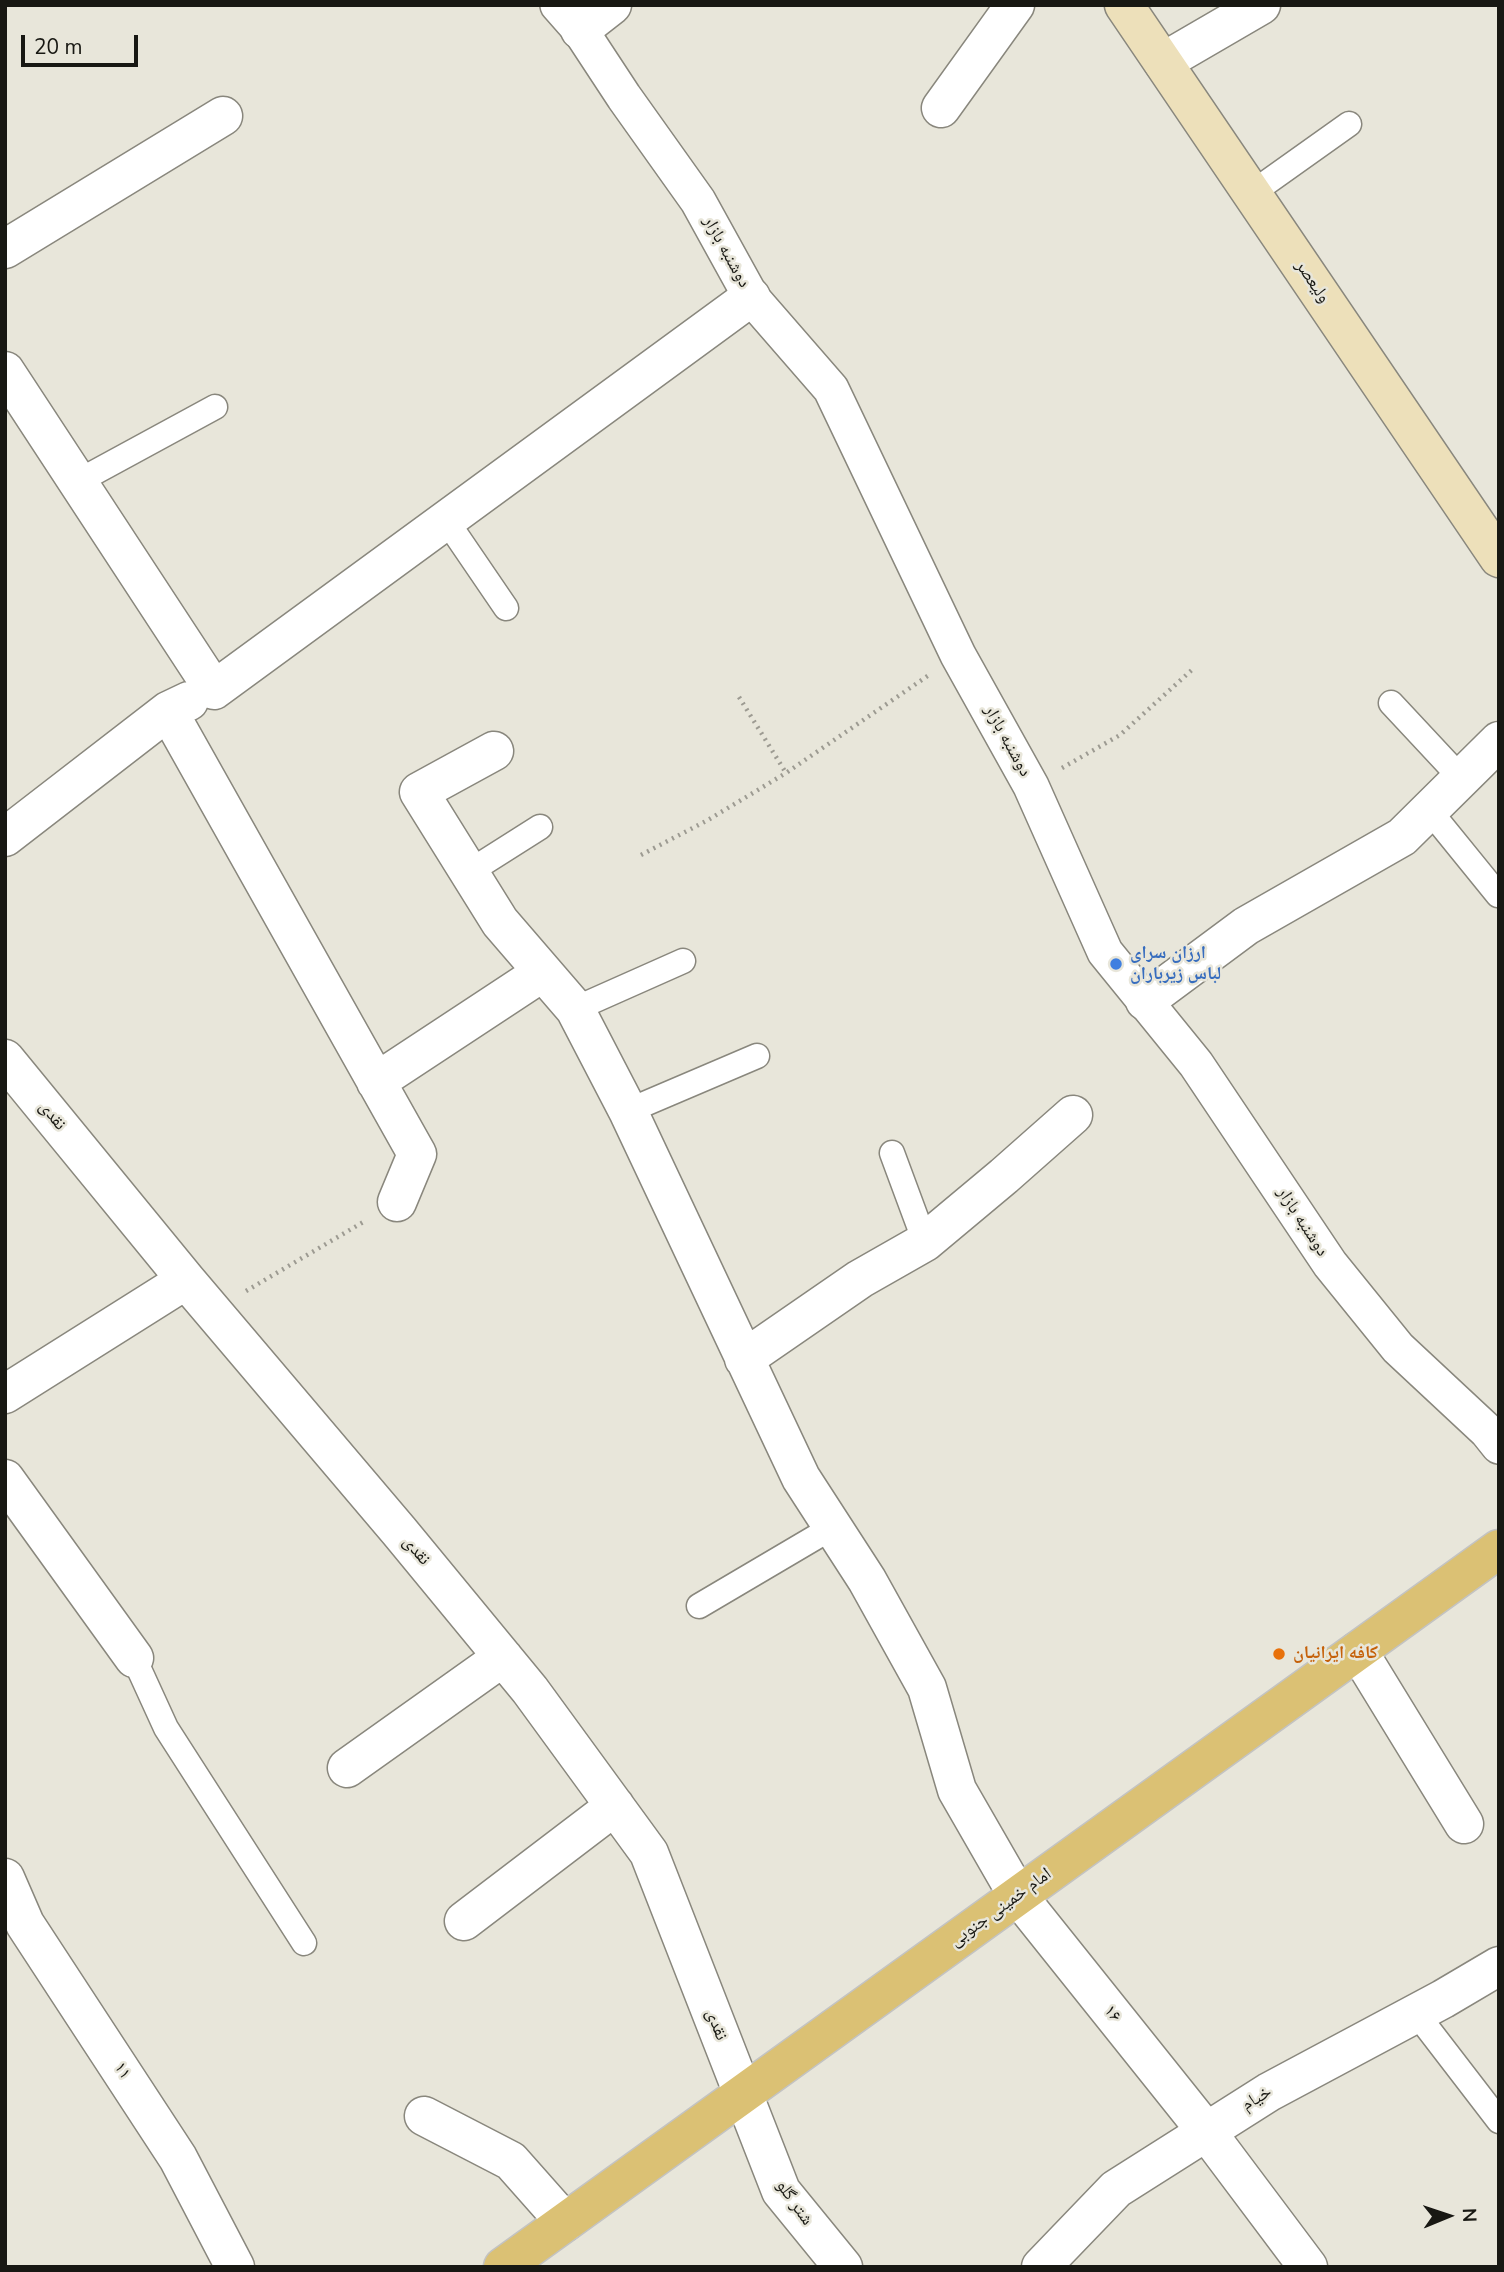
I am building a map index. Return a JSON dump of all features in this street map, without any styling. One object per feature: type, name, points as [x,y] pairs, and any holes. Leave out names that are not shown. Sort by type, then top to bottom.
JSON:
[{"type":"main road","name":"ولیعصر","points":[[1124,5],[1499,558]]},
{"type":"main road","name":"امام خمینی جنوبی","points":[[503,2267],[1499,1549]]},
{"type":"street","points":[[569,18],[612,5]]},
{"type":"street","points":[[941,108],[1015,5]]},
{"type":"street","points":[[1163,62],[1261,5]]},
{"type":"street","name":"دوشنبه بازار","points":[[569,18],[698,201],[751,297],[831,389],[958,655],[1031,786],[1105,952],[1196,1064],[1330,1264],[1398,1348],[1487,1431],[1499,1446]]},
{"type":"street","points":[[5,249],[223,116]]},
{"type":"street","points":[[5,837],[168,711],[214,690],[751,297]]},
{"type":"street","points":[[5,372],[214,690]]},
{"type":"street","points":[[168,711],[417,1154],[397,1202]]},
{"type":"street","points":[[1144,1001],[1246,926],[1402,837],[1499,741]]},
{"type":"street","name":"۱۶","points":[[494,751],[419,792],[500,922],[575,1009],[628,1111],[802,1478],[867,1580],[927,1688],[957,1790],[1017,1896],[1206,2131],[1308,2267]]},
{"type":"street","points":[[376,1082],[543,972]]},
{"type":"street","name":"نقدی","points":[[5,1059],[186,1280],[503,1657],[649,1853],[743,2094]]},
{"type":"street","points":[[744,1359],[860,1279],[925,1242],[1004,1177],[1073,1115]]},
{"type":"street","points":[[5,1394],[186,1280]]},
{"type":"street","points":[[5,1479],[134,1658]]},
{"type":"street","points":[[1357,1651],[1464,1824]]},
{"type":"street","points":[[346,1768],[503,1657]]},
{"type":"street","points":[[464,1921],[615,1806]]},
{"type":"street","name":"۱۱","points":[[8,1890],[25,1924],[178,2158],[223,2262]]},
{"type":"street","name":"خیام","points":[[1044,2265],[1116,2189],[1269,2092],[1499,1966]]},
{"type":"street","name":"شتر گلو","points":[[743,2094],[781,2191],[843,2267]]},
{"type":"street","points":[[424,2116],[511,2161],[565,2222]]},
{"type":"lane","points":[[1252,193],[1349,124]]},
{"type":"lane","points":[[77,482],[215,407]]},
{"type":"lane","points":[[446,520],[506,608]]},
{"type":"lane","points":[[1391,703],[1461,778]]},
{"type":"lane","points":[[1429,810],[1498,895]]},
{"type":"lane","points":[[469,872],[540,827]]},
{"type":"lane","points":[[575,1009],[683,961]]},
{"type":"lane","points":[[628,1111],[757,1056]]},
{"type":"lane","points":[[892,1153],[925,1242]]},
{"type":"lane","points":[[699,1606],[833,1527]]},
{"type":"lane","points":[[134,1658],[166,1728],[304,1943]]},
{"type":"lane","points":[[1416,2013],[1499,2121]]},
{"type":"path","points":[[641,855],[708,820],[786,773],[958,655]]},
{"type":"path","points":[[1031,786],[1120,736],[1194,668]]},
{"type":"path","points":[[739,697],[786,773]]},
{"type":"path","points":[[212,1310],[397,1202]]},
{"type":"place","name":"ارزان سرای لباس زیرباران","points":[[1116,964]]},
{"type":"place","name":"کافه ایرانیان","points":[[1279,1654]]}]
